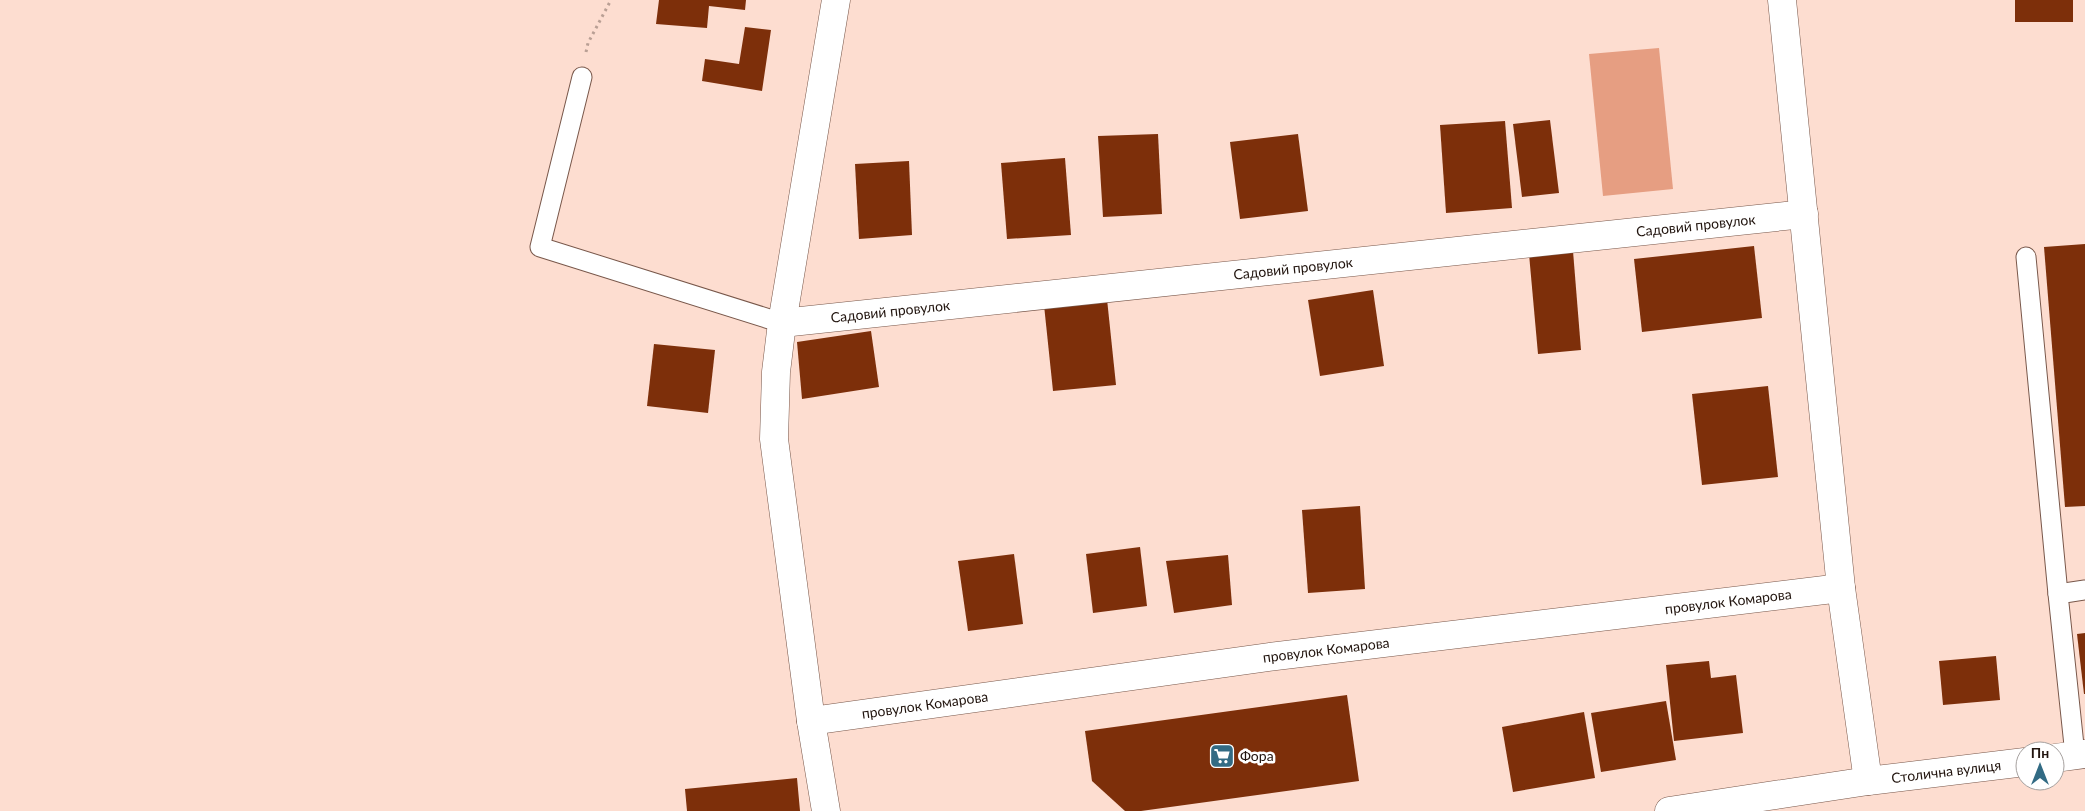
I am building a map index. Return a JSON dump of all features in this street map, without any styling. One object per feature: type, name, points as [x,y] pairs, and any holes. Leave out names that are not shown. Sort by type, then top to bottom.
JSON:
[{"type":"street","points":[[826,811],[811,721],[774,439],[776,372],[782,323],[836,0]]},
{"type":"street","points":[[1782,0],[1841,588],[1868,781]]},
{"type":"street","name":"Садовий провулок","points":[[782,323],[1804,214]]},
{"type":"street","name":"провулок Комарова","points":[[811,721],[1269,657],[1841,588]]},
{"type":"street","name":"Столична вулиця","points":[[1669,811],[1868,781],[2015,763]]},
{"type":"lane","points":[[582,77],[540,247],[782,323]]},
{"type":"lane","points":[[2026,257],[2072,756]]},
{"type":"lane","points":[[2058,594],[2085,590]]},
{"type":"path","points":[[582,77],[588,43],[611,0]]},
{"type":"shaded area","points":[[1659,48],[1673,189],[1603,196],[1589,54]]},
{"type":"building","points":[[659,0],[746,0],[745,10],[709,6],[707,28],[656,24]]},
{"type":"building","points":[[2015,0],[2073,0],[2073,22],[2015,22]]},
{"type":"building","points":[[745,27],[771,30],[762,91],[702,81],[705,59],[739,64]]},
{"type":"building","points":[[1550,120],[1559,193],[1522,197],[1513,124]]},
{"type":"building","points":[[1505,121],[1512,208],[1446,213],[1440,125]]},
{"type":"building","points":[[1158,134],[1162,214],[1103,217],[1098,136]]},
{"type":"building","points":[[1298,134],[1308,211],[1240,219],[1230,142]]},
{"type":"building","points":[[1065,158],[1071,235],[1007,239],[1001,163]]},
{"type":"building","points":[[909,161],[912,235],[859,239],[855,164]]},
{"type":"building","points":[[2085,244],[2085,506],[2065,507],[2044,247]]},
{"type":"building","points":[[1754,246],[1762,318],[1642,332],[1634,259]]},
{"type":"building","points":[[1573,251],[1581,350],[1538,354],[1529,254]]},
{"type":"building","points":[[1373,290],[1384,366],[1320,376],[1308,300]]},
{"type":"building","points":[[1107,299],[1116,385],[1053,391],[1044,305]]},
{"type":"building","points":[[871,331],[879,387],[802,399],[797,342]]},
{"type":"building","points":[[654,344],[715,350],[708,413],[647,406]]},
{"type":"building","points":[[1768,386],[1778,477],[1702,485],[1692,394]]},
{"type":"building","points":[[1360,506],[1365,589],[1308,593],[1302,510]]},
{"type":"building","points":[[1140,547],[1147,606],[1093,613],[1086,554]]},
{"type":"building","points":[[1014,554],[1023,624],[968,631],[958,561]]},
{"type":"building","points":[[1228,555],[1232,605],[1174,613],[1166,561]]},
{"type":"building","points":[[2085,633],[2085,694],[2084,694],[2077,634]]},
{"type":"building","points":[[1996,656],[2000,700],[1943,705],[1939,661]]},
{"type":"building","points":[[1709,661],[1711,678],[1736,675],[1743,733],[1674,741],[1666,665]]},
{"type":"building","name":"Фора","points":[[1347,695],[1359,781],[1141,811],[1125,811],[1092,781],[1085,731]]},
{"type":"building","points":[[1666,701],[1676,760],[1601,772],[1591,713]]},
{"type":"building","points":[[1584,712],[1595,778],[1513,792],[1502,727]]},
{"type":"building","points":[[797,778],[800,811],[687,811],[685,789]]},
{"type":"place","name":"Фора","points":[[1222,756]]}]
